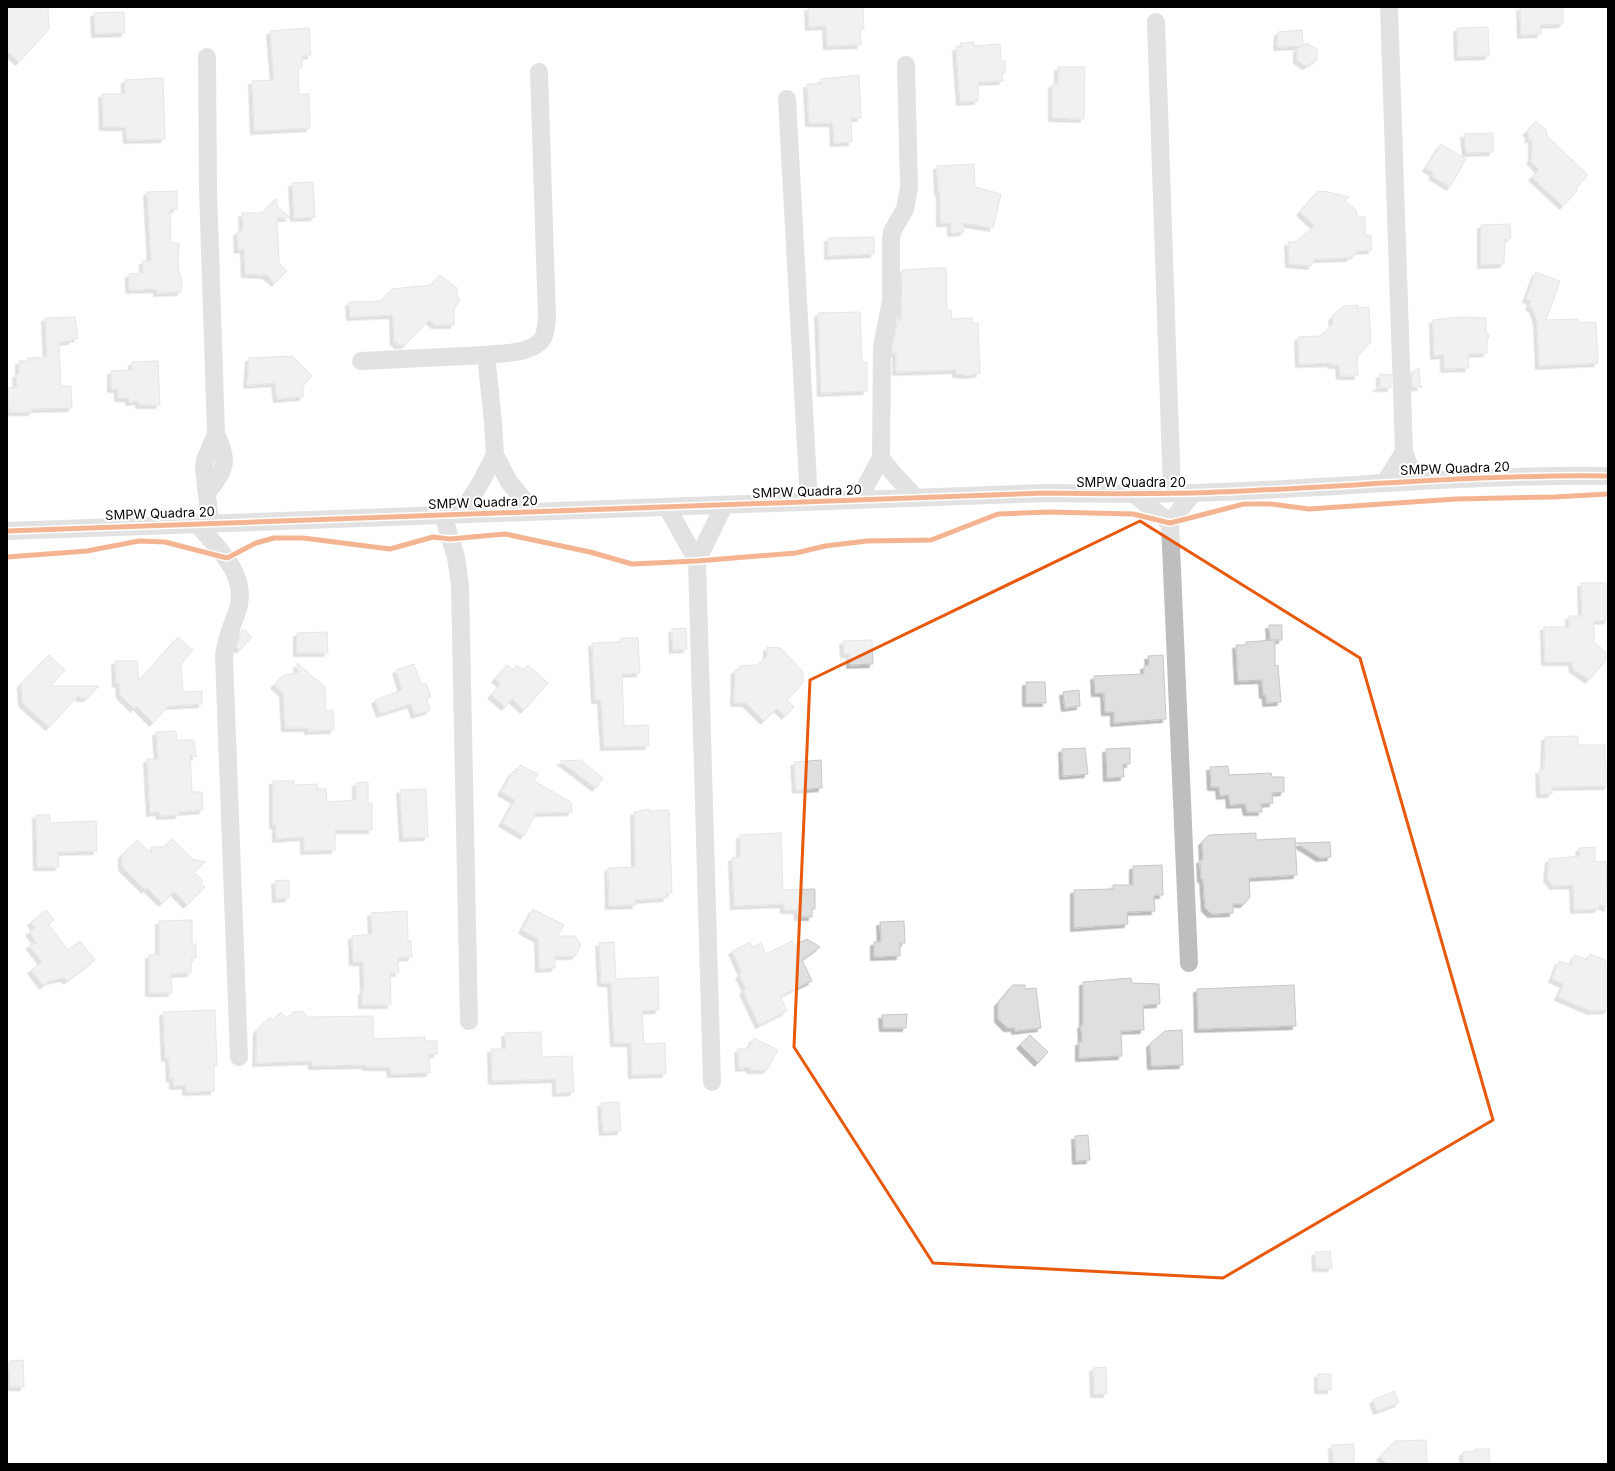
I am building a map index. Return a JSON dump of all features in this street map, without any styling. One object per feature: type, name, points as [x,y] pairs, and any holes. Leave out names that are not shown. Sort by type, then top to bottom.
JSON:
[{"type":"street","points":[[1389,7],[1404,452],[1415,481]]},
{"type":"street","points":[[1156,22],[1172,493]]},
{"type":"street","points":[[207,57],[208,189],[216,434],[205,460],[204,468],[207,492],[203,522],[227,558],[237,582],[239,597],[237,611],[230,628],[224,656],[239,1057]]},
{"type":"street","points":[[858,500],[881,458],[882,347],[891,301],[891,240],[892,232],[905,209],[909,187],[906,65]]},
{"type":"street","points":[[361,361],[486,355],[528,348],[542,340],[545,333],[547,319],[539,72]]},
{"type":"street","points":[[787,99],[810,501]]},
{"type":"street","points":[[486,355],[495,455],[509,482],[533,511]]},
{"type":"street","points":[[1385,482],[1404,452]]},
{"type":"street","points":[[469,1021],[460,585],[452,515],[481,482],[495,455]]},
{"type":"street","points":[[881,458],[892,473],[916,498]]},
{"type":"street","name":"SMPW Quadra 20","points":[[7,531],[203,522],[452,515],[1046,493],[1193,493],[1385,482],[1562,475],[1608,476]]},
{"type":"street","points":[[1189,963],[1170,523],[1193,493]]},
{"type":"street","points":[[1134,494],[1170,523]]},
{"type":"street","points":[[712,1082],[697,561],[724,505]]},
{"type":"street","points":[[666,507],[697,561]]},
{"type":"highlighted area","points":[[1140,521],[1360,658],[1493,1120],[1223,1278],[933,1263],[794,1047],[810,680]]},
{"type":"building","points":[[7,7],[48,7],[49,29],[19,62],[7,51]]},
{"type":"building","points":[[808,7],[863,7],[864,29],[860,29],[861,45],[827,46],[826,26],[809,27]]},
{"type":"building","points":[[1520,7],[1563,7],[1563,24],[1540,25],[1541,34],[1521,35]]},
{"type":"building","points":[[124,12],[125,33],[95,34],[94,13]]},
{"type":"building","points":[[309,28],[311,55],[302,56],[302,67],[298,68],[299,94],[309,94],[310,128],[254,131],[252,81],[274,80],[270,31]]},
{"type":"building","points":[[1457,28],[1488,28],[1489,56],[1458,57]]},
{"type":"building","points":[[1302,30],[1303,45],[1307,43],[1317,49],[1317,60],[1306,66],[1297,60],[1297,49],[1303,46],[1278,47],[1277,45],[1278,32]]},
{"type":"building","points":[[974,42],[974,46],[1000,44],[1001,61],[1005,61],[1005,73],[1002,73],[1003,81],[978,82],[978,101],[960,102],[956,47],[961,47],[960,43]]},
{"type":"building","points":[[1058,67],[1085,67],[1084,119],[1052,118],[1052,84],[1058,84]]},
{"type":"building","points":[[859,75],[861,118],[851,118],[852,142],[834,143],[833,123],[809,123],[807,84],[821,84],[821,79]]},
{"type":"building","points":[[163,78],[165,139],[127,140],[126,127],[103,127],[102,94],[125,94],[125,80]]},
{"type":"building","points":[[1536,121],[1546,130],[1547,136],[1588,175],[1576,188],[1578,190],[1563,206],[1532,177],[1539,170],[1530,160],[1532,158],[1532,139],[1528,139],[1529,134],[1526,132]]},
{"type":"building","points":[[1493,133],[1493,152],[1466,153],[1464,134]]},
{"type":"building","points":[[1441,144],[1466,159],[1450,187],[1432,176],[1434,173],[1426,168]]},
{"type":"building","points":[[974,164],[975,187],[1001,194],[993,228],[963,223],[964,232],[951,233],[951,223],[940,223],[940,193],[938,191],[937,166]]},
{"type":"building","points":[[313,182],[315,217],[294,218],[292,183]]},
{"type":"building","points":[[177,191],[177,209],[170,209],[171,243],[179,243],[178,268],[182,281],[181,292],[157,293],[157,289],[129,290],[129,274],[143,273],[143,261],[151,261],[147,192]]},
{"type":"building","points":[[1324,191],[1349,197],[1345,201],[1356,210],[1357,217],[1365,217],[1365,235],[1371,235],[1372,250],[1357,251],[1355,255],[1352,255],[1350,258],[1315,259],[1311,266],[1289,264],[1288,242],[1295,242],[1315,226],[1300,212],[1317,192]]},
{"type":"building","points":[[276,198],[277,206],[290,218],[277,218],[279,263],[287,271],[275,283],[266,275],[245,274],[244,249],[238,250],[237,232],[243,231],[242,213],[262,213]]},
{"type":"building","points":[[1510,224],[1511,238],[1505,239],[1504,264],[1481,265],[1481,225]]},
{"type":"building","points":[[874,237],[874,254],[828,256],[828,238]]},
{"type":"building","points":[[946,268],[947,310],[951,310],[952,319],[972,318],[972,323],[978,323],[980,373],[969,375],[956,374],[956,370],[896,372],[896,353],[892,353],[892,348],[898,320],[901,320],[902,270]]},
{"type":"building","points":[[1536,272],[1560,281],[1546,320],[1578,319],[1578,323],[1596,322],[1598,363],[1539,366],[1537,321],[1533,309],[1529,307],[1531,301],[1526,299]]},
{"type":"building","points":[[440,275],[457,288],[457,296],[460,299],[454,310],[454,325],[435,325],[429,320],[405,345],[397,345],[397,342],[394,342],[393,315],[350,317],[349,302],[381,301],[392,289],[431,285]]},
{"type":"building","points":[[1358,305],[1358,308],[1369,307],[1371,342],[1357,356],[1358,376],[1340,376],[1339,365],[1331,365],[1331,363],[1299,364],[1298,337],[1320,336],[1333,324],[1332,317],[1343,306]]},
{"type":"building","points":[[860,312],[862,362],[867,363],[867,391],[821,393],[818,313]]},
{"type":"building","points":[[75,317],[78,338],[72,339],[72,341],[59,342],[61,386],[71,386],[72,408],[32,409],[32,412],[9,412],[8,388],[17,387],[16,374],[19,374],[19,361],[28,361],[27,358],[47,357],[45,318]]},
{"type":"building","points":[[1460,317],[1486,318],[1486,330],[1489,336],[1487,341],[1487,353],[1468,354],[1469,368],[1444,369],[1444,355],[1434,356],[1433,320]]},
{"type":"building","points":[[292,356],[312,376],[303,386],[303,397],[277,399],[275,383],[247,385],[249,358]]},
{"type":"building","points":[[158,361],[160,405],[139,405],[139,401],[129,402],[129,398],[118,398],[118,389],[111,389],[111,371],[132,370],[132,362]]},
{"type":"building","points":[[1419,368],[1420,385],[1422,387],[1412,387],[1412,372]]},
{"type":"building","points":[[1380,374],[1391,375],[1391,388],[1376,388],[1380,386]]},
{"type":"building","points":[[1581,583],[1608,583],[1608,620],[1594,621],[1594,642],[1608,654],[1608,658],[1589,680],[1573,669],[1572,662],[1545,662],[1544,627],[1569,627],[1569,616],[1582,616]]},
{"type":"building","points":[[1269,625],[1282,625],[1282,640],[1270,640]]},
{"type":"building","points":[[686,628],[687,649],[673,650],[672,629]]},
{"type":"building","points":[[242,630],[245,630],[252,637],[240,650],[236,647]]},
{"type":"building","points":[[327,632],[328,653],[297,653],[297,633]]},
{"type":"building","points":[[178,637],[193,650],[181,664],[183,692],[202,691],[202,704],[168,706],[153,723],[136,706],[134,709],[120,695],[119,683],[116,684],[115,661],[137,661],[139,681]]},
{"type":"building","points":[[621,638],[638,638],[640,673],[622,674],[624,726],[648,725],[649,746],[604,747],[601,700],[595,700],[592,643],[621,642]]},
{"type":"building","points":[[872,640],[873,664],[850,665],[850,654],[844,654],[843,641]]},
{"type":"building","points":[[1275,640],[1275,666],[1278,665],[1281,702],[1266,703],[1266,695],[1263,695],[1262,680],[1238,681],[1236,645],[1246,645],[1246,642]]},
{"type":"building","points":[[767,647],[781,648],[803,672],[803,683],[787,700],[794,707],[785,716],[777,708],[764,721],[746,703],[734,703],[735,670],[739,670],[739,666],[758,665],[767,656]]},
{"type":"building","points":[[49,655],[65,670],[50,686],[99,686],[87,698],[80,698],[78,696],[49,727],[22,703],[21,684]]},
{"type":"building","points":[[1163,655],[1166,719],[1114,723],[1114,712],[1105,712],[1104,693],[1095,693],[1094,676],[1144,674],[1144,666],[1149,665],[1148,656]]},
{"type":"building","points":[[297,663],[325,687],[326,711],[333,710],[334,730],[308,731],[308,728],[285,728],[283,693],[274,685],[284,675],[298,673]]},
{"type":"building","points":[[414,664],[421,684],[426,683],[431,697],[426,698],[430,710],[415,715],[411,704],[380,714],[375,700],[402,690],[396,670]]},
{"type":"building","points":[[507,665],[513,670],[517,665],[523,670],[528,665],[548,683],[524,710],[512,699],[505,707],[491,695],[501,684],[495,679]]},
{"type":"building","points":[[1026,682],[1045,682],[1046,703],[1026,703]]},
{"type":"building","points":[[1079,690],[1080,706],[1065,708],[1063,692]]},
{"type":"building","points":[[176,731],[177,740],[194,740],[196,757],[190,755],[192,792],[202,792],[203,810],[179,812],[179,815],[160,816],[159,812],[150,813],[147,759],[158,759],[156,732]]},
{"type":"building","points":[[1578,736],[1578,745],[1605,745],[1605,762],[1608,762],[1608,786],[1552,787],[1552,794],[1540,794],[1539,770],[1544,770],[1545,737]]},
{"type":"building","points":[[1085,748],[1088,774],[1063,776],[1062,749]]},
{"type":"building","points":[[1130,748],[1130,764],[1123,764],[1124,777],[1107,778],[1106,749]]},
{"type":"building","points":[[581,760],[603,778],[596,788],[560,761]]},
{"type":"building","points":[[821,760],[822,788],[796,790],[794,762]]},
{"type":"building","points":[[520,765],[538,774],[534,781],[571,802],[572,812],[536,813],[524,836],[502,823],[515,800],[501,792],[513,771],[516,773]]},
{"type":"building","points":[[1228,766],[1229,775],[1271,773],[1272,777],[1284,777],[1284,792],[1272,793],[1273,803],[1261,804],[1262,812],[1247,812],[1245,804],[1230,805],[1229,795],[1220,796],[1219,787],[1211,787],[1210,767]]},
{"type":"building","points":[[273,781],[294,781],[294,785],[317,784],[317,789],[326,789],[327,802],[356,800],[356,783],[368,782],[368,803],[372,803],[372,830],[335,830],[335,850],[304,851],[304,837],[276,839],[276,825],[273,825]]},
{"type":"building","points":[[426,789],[428,837],[403,838],[400,790]]},
{"type":"building","points":[[649,809],[649,811],[669,810],[672,893],[666,893],[667,898],[635,900],[636,905],[609,906],[608,868],[635,867],[634,812]]},
{"type":"building","points":[[36,815],[50,815],[50,823],[96,821],[97,851],[58,852],[59,867],[37,867]]},
{"type":"building","points":[[781,833],[783,890],[815,889],[815,909],[812,909],[812,917],[798,917],[797,910],[784,910],[784,904],[734,906],[732,858],[740,857],[740,835]]},
{"type":"building","points":[[1256,833],[1256,840],[1295,838],[1297,875],[1249,878],[1250,897],[1244,904],[1233,904],[1233,913],[1211,914],[1205,908],[1203,879],[1201,879],[1200,860],[1203,860],[1202,842],[1209,835]]},
{"type":"building","points":[[172,839],[192,859],[205,862],[194,872],[203,881],[201,883],[205,887],[187,905],[174,892],[162,903],[147,888],[145,890],[122,867],[122,855],[137,840],[152,854],[151,847],[163,847]]},
{"type":"building","points":[[1330,842],[1331,857],[1320,858],[1296,843]]},
{"type":"building","points":[[1595,847],[1595,862],[1606,861],[1608,908],[1600,905],[1598,909],[1574,910],[1573,885],[1553,886],[1547,878],[1549,859],[1580,856],[1579,848]]},
{"type":"building","points":[[1162,865],[1163,895],[1154,895],[1155,911],[1127,912],[1128,924],[1074,928],[1074,890],[1113,889],[1113,885],[1133,885],[1133,866]]},
{"type":"building","points":[[289,880],[289,898],[276,899],[275,881]]},
{"type":"building","points":[[533,909],[564,925],[558,936],[575,936],[581,945],[575,956],[555,956],[555,968],[539,969],[538,939],[522,930]]},
{"type":"building","points":[[46,910],[54,920],[48,924],[68,950],[80,941],[95,960],[67,981],[64,978],[49,981],[43,986],[31,970],[42,962],[29,945],[37,943],[29,932],[35,928],[31,922]]},
{"type":"building","points":[[407,911],[408,941],[411,941],[412,957],[398,958],[399,973],[390,973],[391,1005],[362,1005],[362,991],[364,991],[363,962],[353,962],[352,936],[372,934],[371,913]]},
{"type":"building","points":[[192,920],[192,944],[196,944],[196,958],[191,958],[191,973],[171,974],[172,993],[149,993],[149,955],[159,955],[159,921]]},
{"type":"building","points":[[904,921],[905,943],[900,943],[900,956],[874,957],[874,942],[881,942],[880,922]]},
{"type":"building","points":[[807,939],[820,947],[802,960],[812,981],[780,996],[787,1011],[759,1025],[743,991],[746,989],[739,975],[742,973],[732,951],[750,942],[752,947],[761,943],[766,954],[792,941],[794,945]]},
{"type":"building","points":[[614,942],[616,979],[658,977],[659,1010],[642,1011],[644,1044],[665,1043],[666,1074],[632,1075],[631,1043],[614,1043],[611,983],[601,983],[599,943]]},
{"type":"building","points":[[1590,954],[1608,961],[1608,1010],[1591,1011],[1558,997],[1564,984],[1552,979],[1559,961],[1571,965],[1575,955],[1587,960]]},
{"type":"building","points":[[1131,978],[1132,983],[1159,984],[1160,1004],[1143,1005],[1144,1030],[1121,1031],[1122,1056],[1079,1058],[1079,1042],[1082,1042],[1081,1025],[1083,1025],[1083,982]]},
{"type":"building","points":[[1013,985],[1025,985],[1025,989],[1036,988],[1041,1028],[1015,1031],[1015,1028],[1007,1028],[998,1019],[998,1003]]},
{"type":"building","points":[[1294,985],[1296,1026],[1198,1029],[1197,989]]},
{"type":"building","points":[[215,1010],[217,1065],[214,1065],[214,1091],[186,1092],[186,1085],[173,1086],[173,1078],[170,1079],[169,1058],[165,1058],[163,1012]]},
{"type":"building","points":[[302,1011],[308,1017],[373,1016],[374,1039],[425,1037],[425,1041],[437,1041],[437,1054],[429,1054],[430,1073],[391,1074],[390,1067],[366,1067],[366,1065],[312,1066],[312,1061],[256,1063],[257,1030],[270,1017],[273,1020],[281,1012],[287,1018],[293,1012]]},
{"type":"building","points":[[907,1014],[906,1028],[883,1028],[882,1015]]},
{"type":"building","points":[[1182,1030],[1183,1065],[1151,1066],[1150,1044],[1165,1031]]},
{"type":"building","points":[[541,1032],[542,1057],[572,1056],[574,1092],[556,1093],[556,1079],[492,1081],[491,1049],[506,1049],[505,1033]]},
{"type":"building","points":[[1030,1035],[1048,1052],[1038,1063],[1020,1045]]},
{"type":"building","points":[[754,1038],[778,1050],[767,1070],[750,1070],[750,1067],[739,1068],[738,1049],[748,1049]]},
{"type":"building","points":[[619,1102],[621,1131],[603,1132],[601,1103]]},
{"type":"building","points":[[1088,1135],[1090,1160],[1076,1161],[1075,1136]]},
{"type":"building","points":[[1330,1251],[1332,1268],[1316,1268],[1315,1252]]},
{"type":"building","points":[[23,1360],[24,1387],[10,1387],[9,1361]]},
{"type":"building","points":[[1106,1367],[1107,1394],[1094,1394],[1093,1368]]},
{"type":"building","points":[[1318,1374],[1331,1374],[1331,1390],[1318,1390]]},
{"type":"building","points":[[1394,1391],[1399,1403],[1377,1411],[1373,1400]]},
{"type":"building","points":[[1426,1440],[1427,1464],[1387,1464],[1380,1457],[1395,1441]]},
{"type":"building","points":[[1354,1444],[1354,1464],[1333,1464],[1332,1445]]},
{"type":"building","points":[[1475,1449],[1489,1449],[1490,1464],[1463,1464],[1463,1452],[1475,1451]]},
{"type":"cycle path","points":[[7,531],[1046,493],[1191,493],[1452,479],[1608,476]]},
{"type":"cycle path","points":[[7,557],[87,551],[139,541],[165,542],[227,558],[256,543],[274,538],[303,538],[390,549],[433,537],[450,539],[505,534],[590,552],[632,564],[697,561],[796,553],[825,546],[867,541],[931,540],[998,514],[1049,512],[1133,514],[1170,523],[1244,504],[1271,504],[1309,509],[1456,499],[1554,497],[1608,494]]}]
